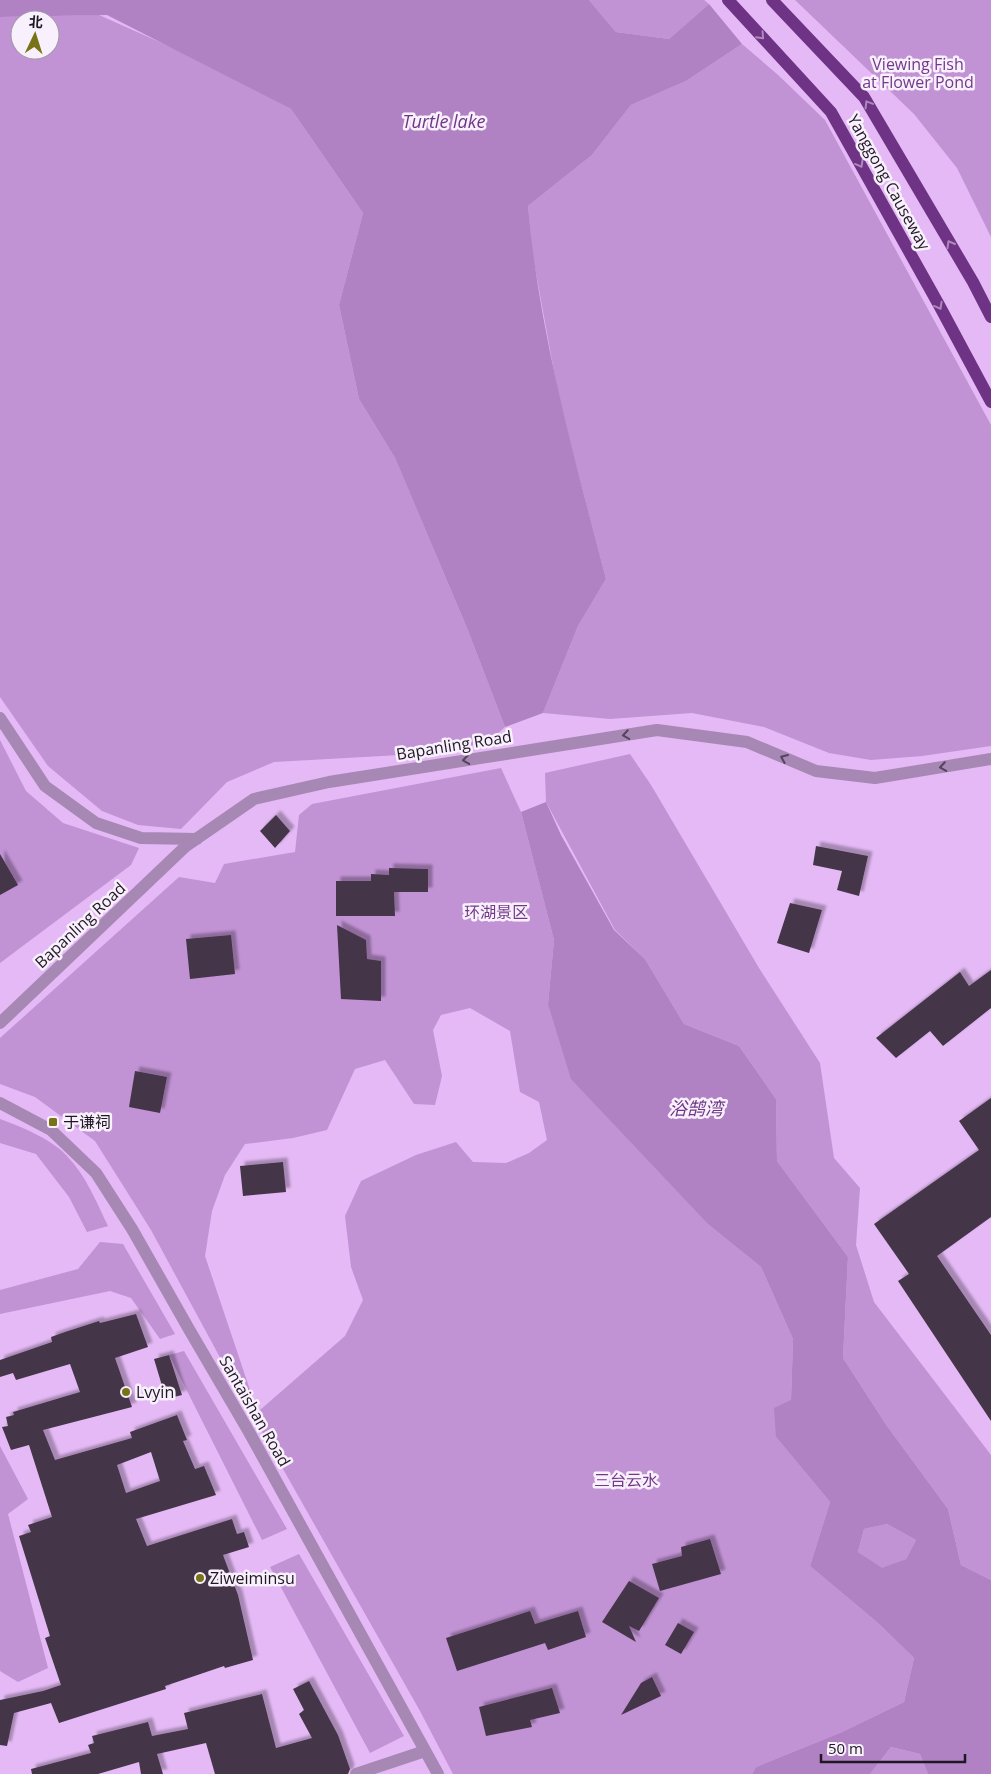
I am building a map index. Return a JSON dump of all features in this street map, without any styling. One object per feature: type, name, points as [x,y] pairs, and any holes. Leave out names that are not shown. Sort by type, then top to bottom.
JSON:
[{"type":"main road","name":"Yanggong Causeway","points":[[728,0],[831,112],[991,402]]},
{"type":"main road","name":"Yanggong Causeway","points":[[772,0],[864,97],[973,282],[991,317]]},
{"type":"street","points":[[0,718],[45,786],[96,823],[141,838],[197,839]]},
{"type":"street","name":"Bapanling Road","points":[[0,1023],[186,846],[254,799],[329,782],[657,730],[747,742],[816,771],[876,778],[991,758]]},
{"type":"street","name":"Santaishan Road","points":[[0,1103],[51,1130],[96,1173],[132,1229],[249,1432],[438,1774]]},
{"type":"street","points":[[356,1774],[425,1751]]},
{"type":"green space","name":"环湖景区","points":[[0,0],[991,0],[991,1774],[0,1774]]},
{"type":"green space","points":[[589,0],[704,0],[709,4],[669,39],[616,32]]},
{"type":"green space","name":"Viewing Fish at Flower Pond","points":[[795,0],[991,0],[991,237],[957,168],[914,114]]},
{"type":"green space","points":[[99,15],[191,56],[291,109],[363,213],[339,305],[359,399],[395,458],[467,628],[505,727],[488,742],[436,753],[274,762],[227,782],[181,829],[138,825],[102,811],[48,766],[0,697],[0,17],[10,17],[10,60],[60,60],[60,16]]},
{"type":"green space","points":[[742,44],[777,74],[825,120],[991,425],[991,746],[922,756],[871,760],[829,753],[764,727],[692,713],[610,719],[543,713],[578,626],[606,579],[560,404],[532,251],[528,206],[592,155],[631,105],[686,81]]},
{"type":"green space","points":[[0,740],[26,791],[63,823],[139,848],[131,865],[0,963]]},
{"type":"green space","points":[[630,754],[651,785],[759,968],[820,1063],[834,1158],[860,1188],[856,1245],[874,1302],[991,1455],[991,1580],[961,1565],[948,1509],[887,1426],[843,1358],[848,1257],[777,1161],[776,1099],[739,1046],[684,1024],[645,959],[615,930],[546,802],[545,773]]},
{"type":"green space","name":"三台云水","points":[[501,768],[521,812],[554,940],[548,1004],[709,1225],[761,1267],[793,1339],[791,1400],[776,1437],[830,1502],[810,1566],[878,1623],[914,1658],[904,1702],[842,1732],[756,1767],[752,1774],[453,1774],[420,1711],[253,1416],[345,1336],[363,1300],[351,1267],[345,1216],[361,1181],[416,1155],[456,1142],[473,1162],[506,1163],[529,1153],[547,1140],[539,1102],[520,1092],[510,1031],[470,1008],[441,1015],[433,1030],[442,1076],[435,1105],[414,1104],[385,1060],[355,1069],[327,1130],[293,1138],[245,1144],[225,1175],[212,1211],[205,1256],[250,1390],[242,1398],[151,1230],[95,1141],[35,1097],[0,1084],[0,1038],[179,877],[215,883],[224,864],[295,852],[299,815],[312,804]]},
{"type":"green space","points":[[0,1119],[45,1139],[61,1150],[85,1180],[108,1226],[87,1232],[69,1197],[36,1154],[0,1143]]},
{"type":"green space","points":[[100,1242],[123,1244],[175,1334],[160,1339],[131,1298],[110,1291],[0,1314],[0,1290],[78,1269]]},
{"type":"green space","points":[[184,1351],[287,1529],[262,1540],[169,1355]]},
{"type":"green space","points":[[0,1446],[28,1499],[8,1514],[48,1668],[18,1682],[0,1671]]},
{"type":"green space","points":[[887,1524],[916,1540],[906,1559],[882,1569],[858,1552],[864,1529]]},
{"type":"green space","points":[[299,1554],[404,1736],[370,1753],[270,1567]]},
{"type":"green space","points":[[891,1747],[920,1754],[928,1774],[870,1774]]},
{"type":"water","name":"Turtle lake","points":[[0,0],[589,0],[616,32],[669,39],[709,4],[742,44],[686,81],[631,105],[592,155],[528,206],[540,301],[549,347],[570,440],[606,579],[578,626],[543,713],[505,727],[467,628],[395,458],[359,399],[339,305],[363,213],[291,109],[107,15],[60,16],[60,10],[10,10],[10,17],[0,17]]},
{"type":"water","name":"浴鹄湾","points":[[546,802],[561,835],[614,930],[645,959],[684,1024],[739,1046],[776,1099],[777,1161],[848,1257],[843,1358],[887,1426],[948,1509],[961,1565],[991,1580],[991,1774],[928,1774],[920,1754],[891,1747],[870,1774],[752,1774],[756,1767],[842,1732],[904,1702],[914,1658],[878,1623],[810,1566],[830,1502],[776,1437],[774,1408],[791,1400],[793,1339],[761,1267],[709,1225],[571,1079],[548,1004],[554,940],[521,812]],"holes":[[[887,1524],[916,1540],[906,1559],[882,1568],[858,1552],[864,1529]]]},
{"type":"building","points":[[276,815],[290,831],[275,848],[260,831]]},
{"type":"building","points":[[816,846],[868,856],[859,896],[837,890],[842,871],[813,865]]},
{"type":"building","points":[[0,854],[18,885],[0,895]]},
{"type":"building","points":[[389,868],[428,869],[428,892],[394,892],[395,916],[336,916],[336,881],[371,881],[371,874],[389,875]]},
{"type":"building","points":[[790,903],[822,910],[809,953],[777,943]]},
{"type":"building","points":[[337,925],[366,940],[367,959],[381,961],[381,1001],[341,999]]},
{"type":"building","points":[[231,935],[235,974],[190,979],[186,939]]},
{"type":"building","points":[[991,970],[991,1008],[943,1046],[930,1031],[896,1058],[876,1038],[960,972],[969,986]]},
{"type":"building","points":[[135,1071],[167,1077],[160,1113],[129,1107]]},
{"type":"building","points":[[991,1098],[991,1217],[937,1256],[991,1335],[991,1421],[898,1281],[909,1274],[874,1224],[979,1150],[959,1121]]},
{"type":"building","points":[[283,1162],[286,1192],[243,1196],[240,1166]]},
{"type":"building","points":[[136,1314],[148,1347],[115,1358],[132,1407],[43,1430],[55,1460],[132,1438],[130,1432],[177,1415],[187,1440],[183,1441],[195,1469],[204,1466],[216,1495],[136,1519],[147,1546],[232,1519],[237,1534],[244,1532],[249,1547],[223,1555],[238,1595],[253,1660],[225,1668],[224,1666],[165,1686],[166,1689],[59,1723],[51,1703],[14,1713],[7,1746],[0,1745],[0,1700],[43,1691],[61,1685],[45,1638],[50,1636],[19,1536],[31,1532],[28,1525],[52,1517],[29,1445],[11,1450],[2,1427],[8,1426],[6,1417],[14,1415],[13,1412],[80,1392],[70,1364],[16,1380],[13,1373],[0,1377],[0,1360],[52,1342],[51,1337],[99,1321],[100,1323]],"holes":[[[151,1452],[160,1481],[126,1493],[117,1465]]]},
{"type":"building","points":[[169,1355],[182,1395],[166,1399],[154,1359]]},
{"type":"building","points":[[710,1539],[721,1574],[660,1591],[652,1564],[682,1556],[681,1547]]},
{"type":"building","points":[[629,1581],[659,1598],[639,1631],[629,1626],[636,1642],[602,1622]]},
{"type":"building","points":[[530,1611],[535,1624],[578,1611],[586,1637],[548,1650],[545,1643],[457,1671],[446,1638]]},
{"type":"building","points":[[678,1623],[694,1632],[681,1654],[665,1645]]},
{"type":"building","points":[[652,1677],[661,1696],[621,1715],[641,1683]]},
{"type":"building","points":[[309,1681],[338,1735],[350,1769],[348,1774],[215,1774],[206,1743],[157,1754],[163,1774],[141,1774],[139,1762],[98,1774],[32,1774],[31,1769],[91,1753],[88,1745],[94,1743],[92,1736],[148,1722],[152,1736],[188,1729],[184,1713],[262,1694],[276,1748],[312,1738],[299,1714],[304,1710],[293,1689]]},
{"type":"building","points":[[552,1688],[560,1713],[530,1720],[532,1727],[486,1736],[479,1707]]},
{"type":"place","name":"于谦祠","points":[[53,1122]]},
{"type":"place","name":"Lvyin","points":[[126,1392]]},
{"type":"place","name":"Ziweiminsu","points":[[200,1578]]}]
